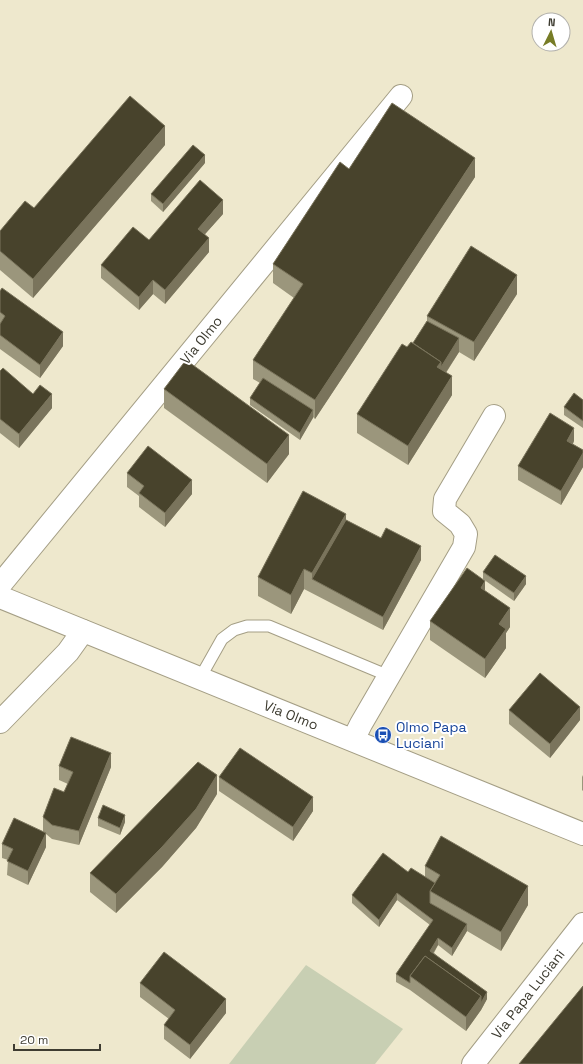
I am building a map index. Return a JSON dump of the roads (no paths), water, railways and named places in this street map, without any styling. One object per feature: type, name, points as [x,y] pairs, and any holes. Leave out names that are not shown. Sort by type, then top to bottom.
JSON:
[{"type":"street","name":"Via Olmo","points":[[0,585],[401,96]]},
{"type":"street","points":[[353,740],[464,547],[466,534],[460,524],[444,511],[445,499],[494,416]]},
{"type":"street","name":"Via Olmo","points":[[0,597],[583,834]]},
{"type":"street","points":[[0,722],[68,652],[83,631]]},
{"type":"street","name":"Via Papa Luciani","points":[[473,1064],[583,924]]},
{"type":"lane","points":[[200,678],[222,639],[234,630],[247,626],[269,626],[389,676]]},
{"type":"place","name":"Olmo Papa Luciani","points":[[383,735]]}]
